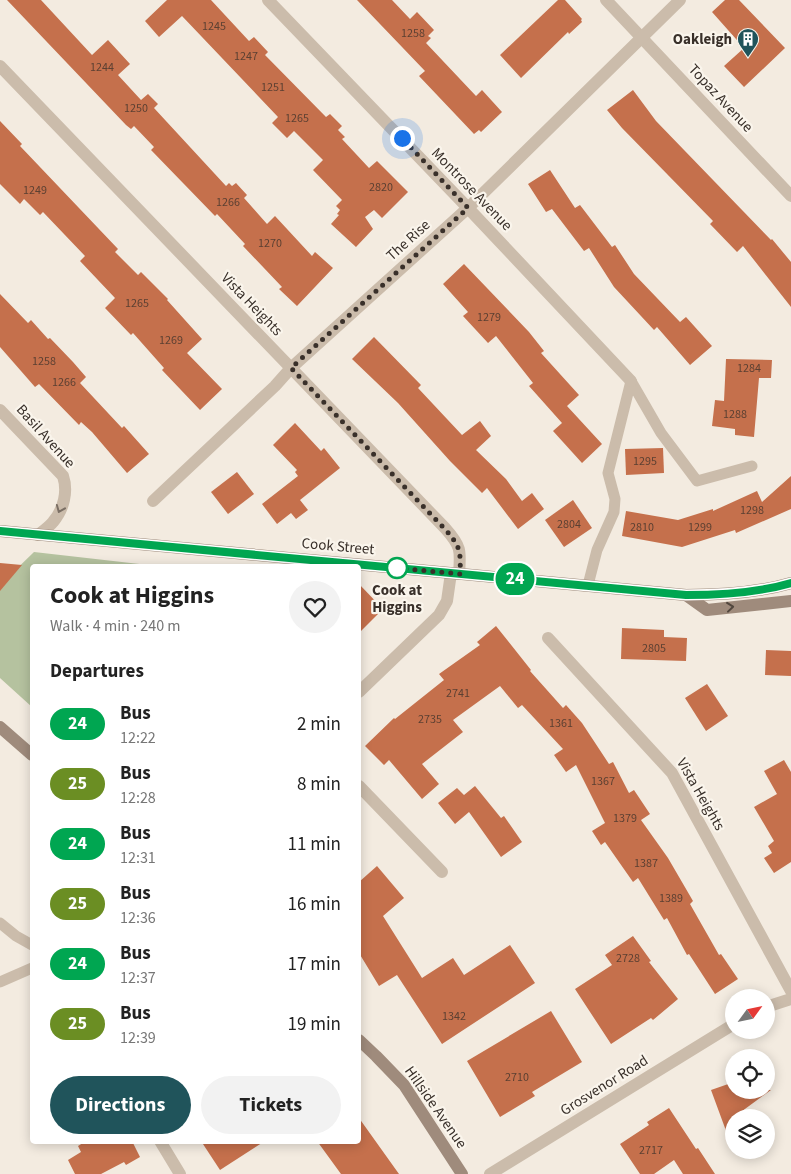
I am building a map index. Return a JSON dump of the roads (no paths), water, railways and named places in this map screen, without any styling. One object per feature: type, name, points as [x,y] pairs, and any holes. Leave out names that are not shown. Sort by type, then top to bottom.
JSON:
[{"type":"main road","name":"Cook Street","points":[[0,531],[356,564]]},
{"type":"main road","name":"Cook Street","points":[[361,564],[686,595],[730,595],[791,583]]},
{"type":"main road","points":[[686,595],[707,610],[791,600]]},
{"type":"main road","points":[[0,727],[30,753]]},
{"type":"main road","name":"Hillside Avenue","points":[[361,1042],[404,1085],[462,1174]]},
{"type":"street","name":"Montrose Avenue","points":[[268,0],[468,208],[630,381]]},
{"type":"street","name":"Topaz Avenue","points":[[606,0],[791,196]]},
{"type":"street","name":"The Rise","points":[[153,502],[275,386],[291,368],[468,208],[680,0]]},
{"type":"street","name":"Vista Heights","points":[[0,66],[456,542],[461,555],[448,601],[439,615],[361,690]]},
{"type":"street","name":"Basil Avenue","points":[[0,410],[63,476],[66,486],[60,511],[53,523],[38,535]]},
{"type":"street","name":"Vista Heights","points":[[548,638],[672,773],[791,991]]},
{"type":"street","points":[[361,788],[442,872]]},
{"type":"street","points":[[775,1004],[791,999]]},
{"type":"street","name":"Grosvenor Road","points":[[490,1174],[725,1030]]},
{"type":"street","points":[[162,1144],[180,1174]]},
{"type":"lane","points":[[630,381],[661,433],[697,482],[752,466]]},
{"type":"lane","points":[[588,585],[596,550],[614,512],[615,499],[608,473],[630,381]]},
{"type":"lane","points":[[0,923],[16,936],[30,944]]},
{"type":"lane","points":[[0,982],[30,969]]},
{"type":"place","name":"Oakleigh","points":[[748,58]]},
{"type":"place","name":"Cook at Higgins","points":[[397,568]]}]
